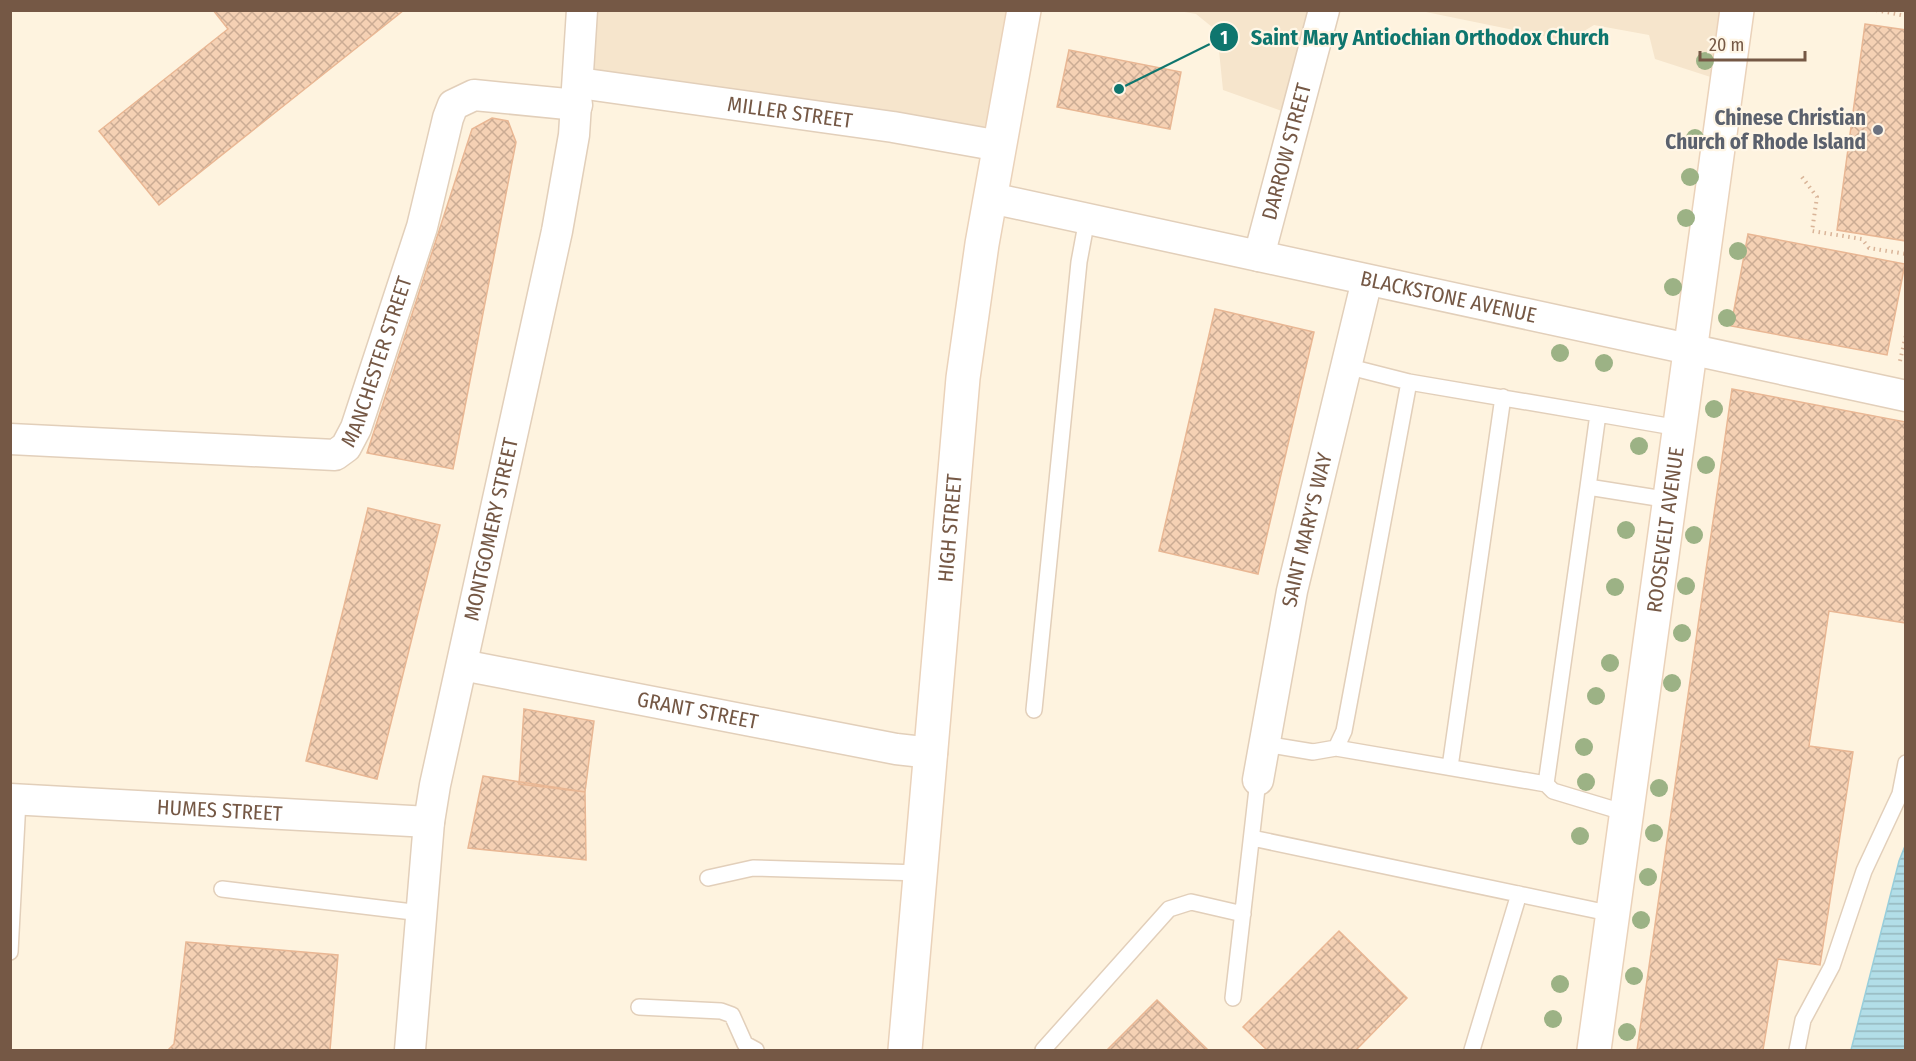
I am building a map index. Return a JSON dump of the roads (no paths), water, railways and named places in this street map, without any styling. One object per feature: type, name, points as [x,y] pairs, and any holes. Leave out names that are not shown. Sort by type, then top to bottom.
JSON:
[{"type":"main road","name":"HIGH STREET","points":[[905,1050],[963,378],[991,198],[1024,10]]},
{"type":"main road","name":"ROOSEVELT AVENUE","points":[[1594,1050],[1737,10]]},
{"type":"street","name":"MONTGOMERY STREET","points":[[410,1050],[429,822],[557,231],[578,94],[582,10]]},
{"type":"street","name":"DARROW STREET","points":[[1259,256],[1324,10]]},
{"type":"street","name":"MILLER STREET","points":[[578,94],[893,127],[1000,146]]},
{"type":"street","name":"MANCHESTER STREET","points":[[10,439],[335,455],[346,447],[356,428],[422,227],[446,125],[453,105],[474,95],[578,94]]},
{"type":"street","name":"BLACKSTONE AVENUE","points":[[991,198],[1905,396]]},
{"type":"street","name":"SAINT MARY'S WAY","points":[[1258,780],[1292,591],[1367,280]]},
{"type":"street","name":"GRANT STREET","points":[[462,665],[896,749],[932,753]]},
{"type":"street","name":"HUMES STREET","points":[[14,799],[429,822]]},
{"type":"lane","points":[[1034,710],[1078,262],[1087,219]]},
{"type":"lane","points":[[1346,366],[1409,382],[1679,428]]},
{"type":"lane","points":[[1336,748],[1344,732],[1409,382]]},
{"type":"lane","points":[[1450,767],[1503,397]]},
{"type":"lane","points":[[1546,784],[1598,414]]},
{"type":"lane","points":[[1588,486],[1670,500]]},
{"type":"lane","points":[[1265,744],[1313,752],[1336,748],[1546,784],[1553,791],[1626,813]]},
{"type":"lane","points":[[1797,1050],[1803,1020],[1832,966],[1864,871],[1900,794],[1905,764]]},
{"type":"lane","points":[[1233,998],[1258,780]]},
{"type":"lane","points":[[10,952],[14,799]]},
{"type":"lane","points":[[1251,838],[1613,914]]},
{"type":"lane","points":[[708,878],[753,868],[921,873]]},
{"type":"lane","points":[[222,889],[422,913]]},
{"type":"lane","points":[[1472,1050],[1519,894]]},
{"type":"lane","points":[[1043,1050],[1169,909],[1191,902],[1243,914]]},
{"type":"lane","points":[[639,1007],[732,1015],[745,1044],[756,1050]]},
{"type":"water","points":[[1905,846],[1905,1050],[1851,1050],[1899,861]]},
{"type":"place","name":"Saint Mary Antiochian Orthodox Church","points":[[1119,89]]},
{"type":"place","name":"Chinese Christian Church of Rhode Island","points":[[1878,130]]}]
